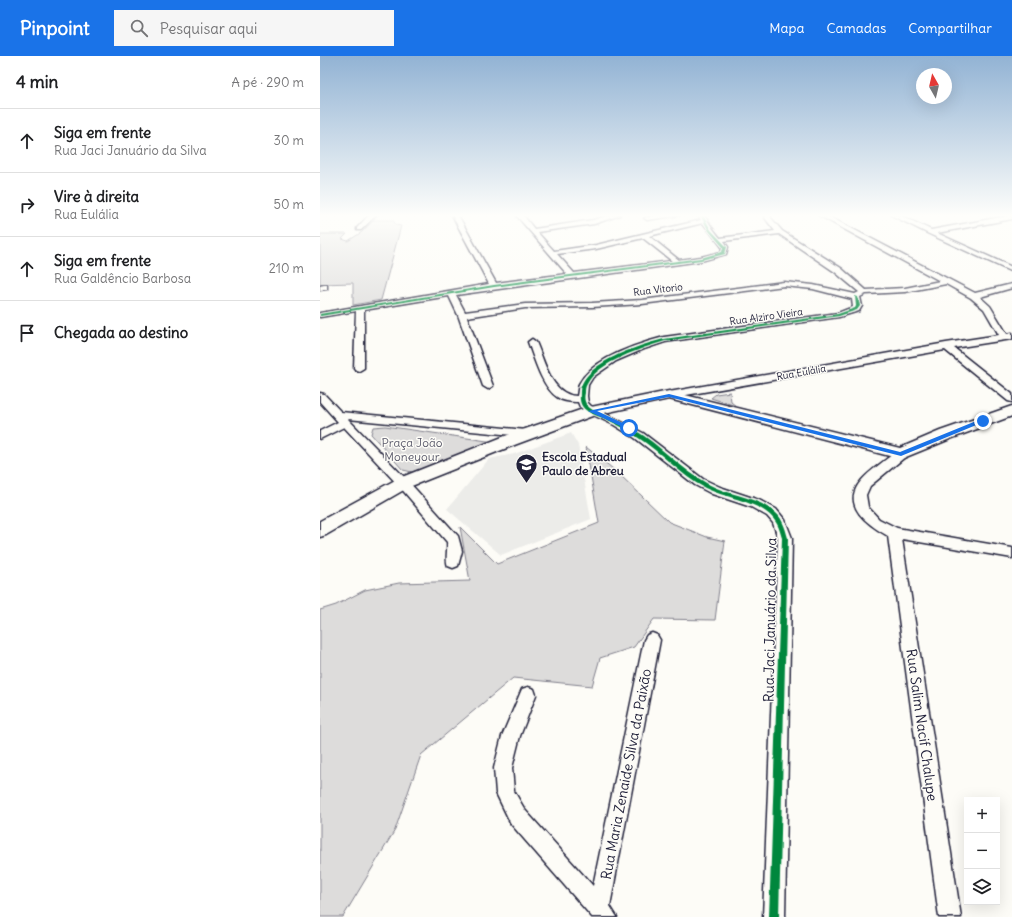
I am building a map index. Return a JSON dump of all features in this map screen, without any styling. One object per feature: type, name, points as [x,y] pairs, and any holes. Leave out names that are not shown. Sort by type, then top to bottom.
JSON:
[{"type":"street","points":[[477,255],[494,286]]},
{"type":"street","points":[[553,255],[572,276]]},
{"type":"street","points":[[669,255],[678,262]]},
{"type":"street","points":[[320,315],[494,286],[678,262],[717,255]]},
{"type":"street","points":[[815,255],[838,270],[864,292]]},
{"type":"street","points":[[895,255],[974,296],[987,308],[1008,336]]},
{"type":"street","points":[[980,255],[1012,270]]},
{"type":"street","points":[[856,297],[864,292],[905,290],[945,282]]},
{"type":"street","name":"Rua Vitorio","points":[[462,315],[525,306],[599,305],[642,302],[784,284],[813,287],[856,297]]},
{"type":"street","points":[[974,296],[1012,286]]},
{"type":"street","points":[[451,293],[462,315],[488,386]]},
{"type":"street","name":"Rua Alziro Vieira","points":[[587,405],[583,384],[587,377],[596,370],[627,353],[664,340],[839,315],[856,309],[858,306],[856,297]]},
{"type":"street","points":[[359,368],[360,308]]},
{"type":"street","name":"Rua Eulália","points":[[320,530],[403,483],[532,433],[587,405],[669,396],[1008,336]]},
{"type":"street","name":"Rua Jaci Januário da Silva","points":[[532,342],[550,382],[557,392],[587,405],[629,428],[708,487],[763,507],[776,516],[781,525],[785,538],[774,917]]},
{"type":"street","points":[[946,346],[1012,399]]},
{"type":"street","points":[[320,396],[343,418],[453,540],[455,551],[453,562]]},
{"type":"street","points":[[669,396],[901,454]]},
{"type":"street","points":[[1012,411],[945,435],[901,454],[865,484],[860,495],[862,509],[874,522],[894,532],[1012,553]]},
{"type":"street","points":[[320,434],[343,418],[532,433]]},
{"type":"street","name":"Rua Salim Nacif Chalupe","points":[[894,532],[950,917]]},
{"type":"street","name":"Rua Maria Zenaide Silva da Paixão","points":[[602,912],[652,640]]},
{"type":"street","points":[[528,695],[511,736],[502,768],[505,793],[518,817],[602,912]]},
{"type":"shaded area","name":"Escola Estadual Paulo de Abreu","points":[[571,433],[578,445],[591,519],[501,555],[447,509],[489,459],[514,454]]},
{"type":"green space","points":[[320,255],[393,255],[381,300],[353,305],[353,283],[320,284]]},
{"type":"green space","points":[[730,392],[731,402],[736,406],[711,398],[716,394]]},
{"type":"green space","name":"Praça João Moneyour","points":[[385,426],[494,442],[412,472],[403,470],[371,434],[373,427]]},
{"type":"green space","points":[[586,447],[618,473],[669,522],[707,537],[725,541],[715,620],[654,619],[634,647],[600,658],[592,686],[513,678],[421,755],[395,830],[343,917],[320,917],[320,610],[336,605],[365,590],[399,583],[470,581],[460,527],[497,564],[599,523]]},
{"type":"cycle path","points":[[320,315],[494,286],[701,259],[716,255]]},
{"type":"cycle path","points":[[774,917],[785,538],[782,528],[777,518],[764,507],[716,491],[699,482],[639,435],[587,408],[582,400],[583,385],[600,367],[613,359],[641,347],[664,340],[839,315],[856,309],[858,306],[856,297]]},
{"type":"place","name":"Escola Estadual Paulo de Abreu","points":[[526,484]]},
{"type":"route","points":[[629,428],[591,411],[669,396],[901,454],[983,421]]}]
